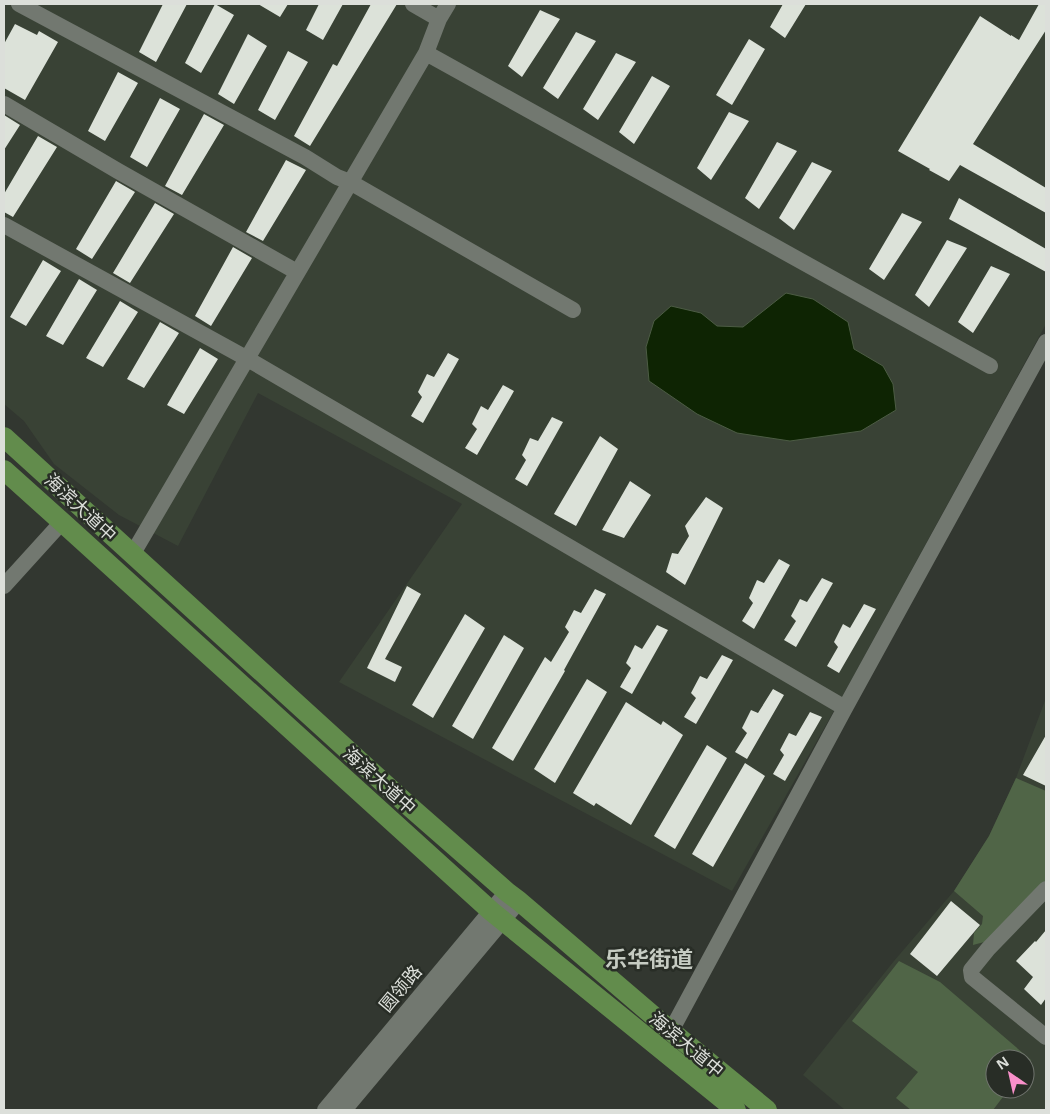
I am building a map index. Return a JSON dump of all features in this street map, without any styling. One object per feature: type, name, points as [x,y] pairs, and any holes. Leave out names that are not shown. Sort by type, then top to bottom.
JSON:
[{"type":"main road","name":"海滨大道中","points":[[4,438],[409,806],[671,1031],[767,1110]]},
{"type":"main road","name":"海滨大道中","points":[[4,470],[496,916],[736,1110]]},
{"type":"street","points":[[19,4],[305,157],[337,177],[350,182],[573,310]]},
{"type":"street","points":[[414,4],[440,19]]},
{"type":"street","points":[[132,554],[426,53],[448,4]]},
{"type":"street","points":[[426,53],[990,366]]},
{"type":"street","points":[[4,104],[297,272]]},
{"type":"street","points":[[4,225],[246,358],[844,708]]},
{"type":"street","points":[[671,1031],[844,708],[1046,342]]},
{"type":"street","points":[[4,586],[62,522]]},
{"type":"street","points":[[1045,1033],[972,977],[971,970],[988,948],[1046,889]]},
{"type":"street","name":"圆领路","points":[[325,1110],[513,896]]},
{"type":"street","name":"圆领路","points":[[344,1110],[496,916]]},
{"type":"shaded area","points":[[4,4],[1046,4],[1046,324],[848,686],[732,891],[339,682],[462,504],[258,393],[178,546],[119,515],[54,464],[24,421],[4,404]]},
{"type":"shaded area","points":[[786,293],[813,299],[848,322],[854,349],[883,366],[893,384],[896,410],[861,431],[790,441],[737,433],[697,414],[649,381],[646,347],[654,321],[671,306],[701,313],[717,326],[743,327]]},
{"type":"shaded area","points":[[1046,698],[1046,1110],[845,1110],[803,1075],[894,961],[954,891],[989,836],[1016,778]]},
{"type":"shaded area","points":[[1016,778],[1046,791],[1046,882],[988,941],[973,945],[974,933],[982,924],[983,916],[954,891],[989,836]]},
{"type":"shaded area","points":[[899,961],[940,982],[1018,1049],[985,1049],[985,1099],[1001,1099],[993,1110],[911,1110],[896,1098],[918,1072],[852,1021]]},
{"type":"building","points":[[163,4],[187,4],[156,62],[139,52]]},
{"type":"building","points":[[215,4],[234,15],[201,73],[185,63]]},
{"type":"building","points":[[258,4],[288,4],[280,17]]},
{"type":"building","points":[[319,4],[343,4],[323,40],[306,30]]},
{"type":"building","points":[[371,4],[397,4],[310,146],[294,136],[333,64],[337,66]]},
{"type":"building","points":[[783,4],[806,4],[785,38],[770,27]]},
{"type":"building","points":[[1039,4],[1046,4],[1046,30],[973,144],[1046,188],[1046,213],[960,165],[949,181],[898,151],[980,16],[1019,40]]},
{"type":"building","points":[[540,10],[560,19],[522,77],[508,66]]},
{"type":"building","points":[[15,24],[37,35],[39,31],[58,42],[25,100],[4,88],[4,44]]},
{"type":"building","points":[[576,32],[596,41],[558,99],[543,88]]},
{"type":"building","points":[[248,34],[267,46],[234,104],[218,94]]},
{"type":"building","points":[[749,39],[765,49],[732,105],[716,95]]},
{"type":"building","points":[[288,51],[308,62],[275,120],[258,110]]},
{"type":"building","points":[[616,53],[636,62],[598,120],[583,109]]},
{"type":"building","points":[[118,72],[138,83],[105,141],[88,131]]},
{"type":"building","points":[[652,76],[670,86],[634,144],[619,132]]},
{"type":"building","points":[[160,98],[180,109],[147,167],[130,157]]},
{"type":"building","points":[[729,112],[749,121],[711,180],[697,168]]},
{"type":"building","points":[[204,114],[224,125],[182,195],[165,186]]},
{"type":"building","points":[[4,115],[20,125],[4,150]]},
{"type":"building","points":[[38,136],[57,147],[13,217],[4,212],[4,194]]},
{"type":"building","points":[[777,142],[797,151],[759,209],[745,198]]},
{"type":"building","points":[[286,160],[306,170],[263,241],[246,232]]},
{"type":"building","points":[[812,162],[832,171],[794,230],[779,218]]},
{"type":"building","points":[[116,181],[135,192],[92,259],[76,249]]},
{"type":"building","points":[[959,198],[1046,249],[1046,272],[949,219]]},
{"type":"building","points":[[155,203],[174,214],[130,283],[113,273]]},
{"type":"building","points":[[902,213],[922,222],[884,280],[869,269]]},
{"type":"building","points":[[947,240],[967,248],[929,307],[915,295]]},
{"type":"building","points":[[233,247],[252,258],[211,326],[195,316]]},
{"type":"building","points":[[43,260],[61,271],[26,326],[10,317]]},
{"type":"building","points":[[991,266],[1010,274],[973,333],[958,322]]},
{"type":"building","points":[[79,279],[97,290],[63,345],[46,336]]},
{"type":"building","points":[[120,301],[138,312],[103,367],[86,358]]},
{"type":"building","points":[[160,322],[179,333],[144,388],[127,379]]},
{"type":"building","points":[[200,348],[218,359],[184,414],[167,405]]},
{"type":"building","points":[[448,353],[459,359],[423,423],[411,416],[422,397],[418,392],[427,374],[434,377]]},
{"type":"building","points":[[503,385],[514,391],[477,455],[465,448],[477,429],[472,424],[481,406],[488,410]]},
{"type":"building","points":[[552,417],[563,422],[527,486],[515,479],[526,460],[522,455],[530,438],[538,441]]},
{"type":"building","points":[[600,436],[618,449],[576,526],[554,514]]},
{"type":"building","points":[[630,481],[651,495],[624,538],[602,530]]},
{"type":"building","points":[[706,497],[723,508],[685,585],[666,572],[672,553],[678,554],[689,536],[685,526]]},
{"type":"building","points":[[779,559],[790,565],[754,629],[742,621],[753,603],[749,598],[757,580],[764,583]]},
{"type":"building","points":[[822,578],[833,583],[796,647],[784,640],[796,621],[791,616],[800,599],[807,602]]},
{"type":"building","points":[[407,586],[421,594],[385,659],[402,667],[395,682],[367,668]]},
{"type":"building","points":[[595,589],[606,594],[565,671],[513,761],[492,748],[545,657],[551,662],[569,632],[565,627],[574,610],[581,613]]},
{"type":"building","points":[[864,604],[876,609],[839,673],[827,666],[838,647],[834,642],[843,624],[850,628]]},
{"type":"building","points":[[465,614],[485,628],[433,718],[412,705]]},
{"type":"building","points":[[657,625],[668,630],[632,694],[620,687],[631,668],[626,663],[635,645],[642,649]]},
{"type":"building","points":[[504,635],[524,648],[473,739],[452,726]]},
{"type":"building","points":[[722,655],[733,660],[696,724],[684,717],[696,698],[691,693],[700,676],[707,679]]},
{"type":"building","points":[[587,679],[607,692],[555,783],[534,769]]},
{"type":"building","points":[[773,689],[784,695],[747,759],[735,752],[747,733],[742,728],[751,710],[758,713]]},
{"type":"building","points":[[626,702],[661,725],[663,721],[683,735],[631,825],[596,803],[594,806],[573,793]]},
{"type":"building","points":[[810,712],[822,717],[785,781],[773,774],[784,755],[780,750],[789,733],[796,736]]},
{"type":"building","points":[[1046,735],[1046,786],[1023,775]]},
{"type":"building","points":[[707,745],[727,758],[675,849],[654,836]]},
{"type":"building","points":[[745,763],[765,776],[713,867],[692,854]]},
{"type":"building","points":[[951,901],[980,925],[937,976],[910,954]]},
{"type":"building","points":[[1046,930],[1046,998],[1041,1005],[1024,989],[1033,977],[1016,961]]},
{"type":"district","name":"乐华街道","points":[[649,958]]}]
